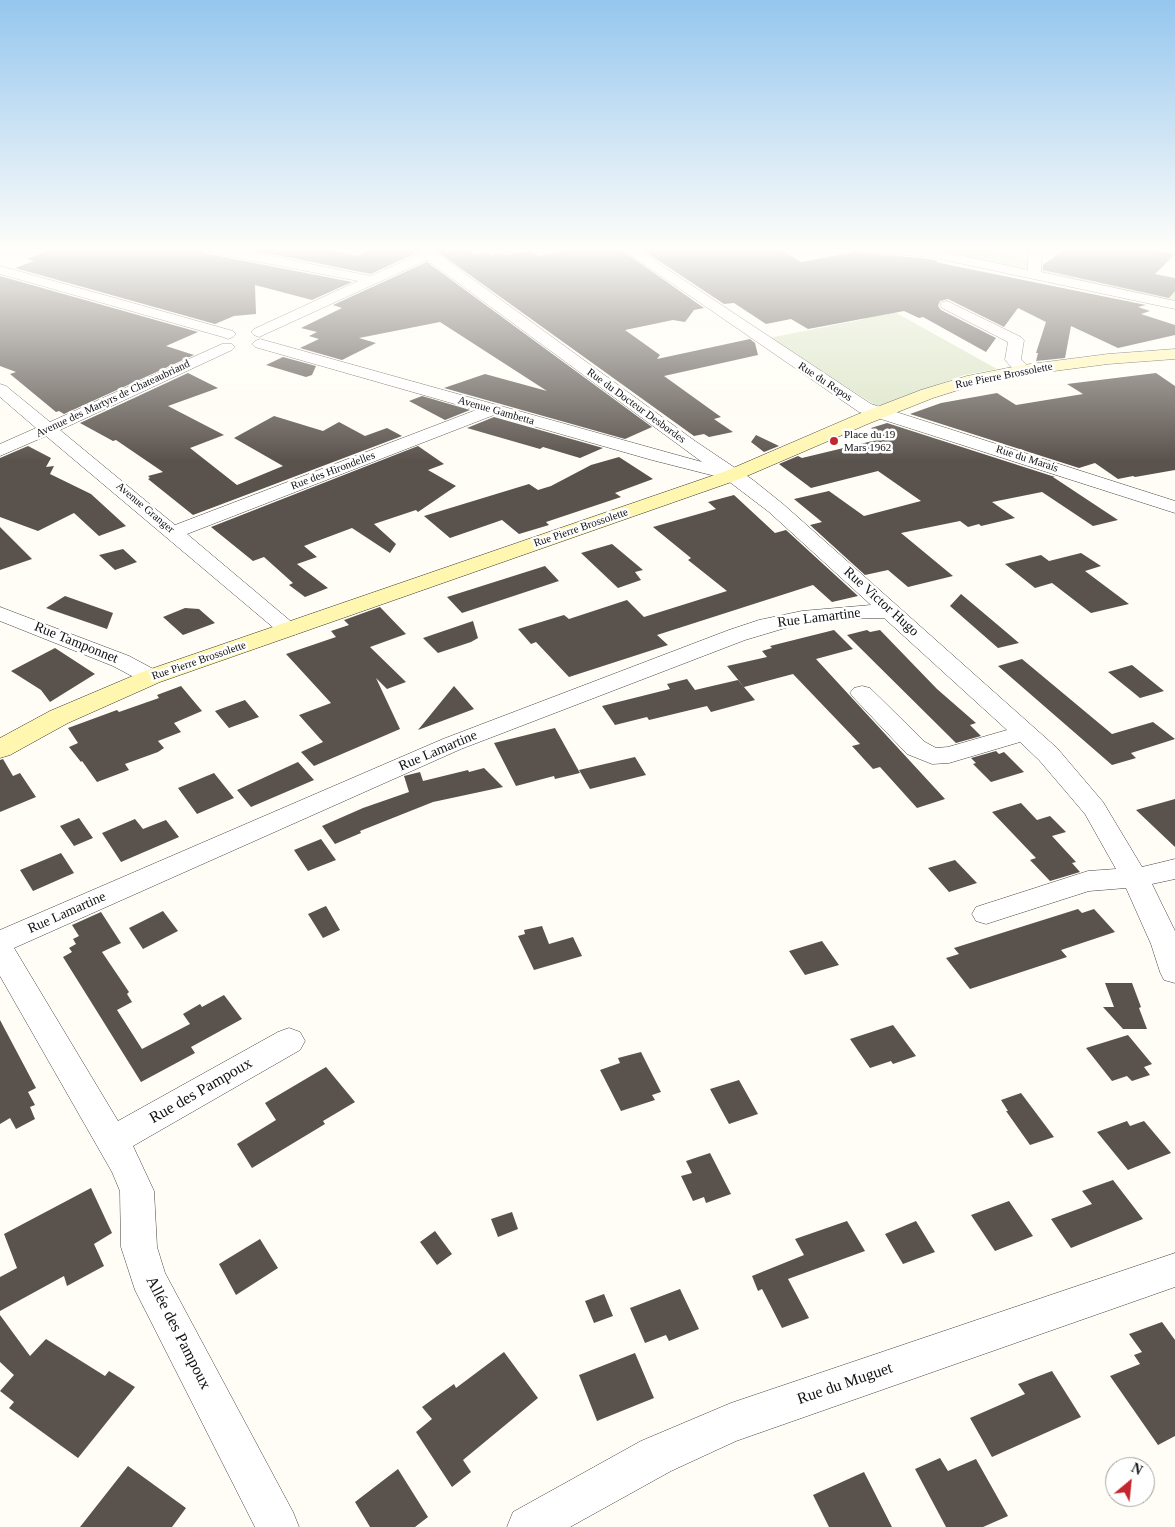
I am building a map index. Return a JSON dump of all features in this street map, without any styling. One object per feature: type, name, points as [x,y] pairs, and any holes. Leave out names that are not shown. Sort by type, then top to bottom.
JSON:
[{"type":"street","name":"Avenue Gambetta","points":[[164,318],[658,456],[733,475]]},
{"type":"street","name":"Avenue des Martyrs de Chateaubriand","points":[[0,451],[293,318]]},
{"type":"street","name":"Rue du Docteur Desbordes","points":[[516,318],[733,475]]},
{"type":"street","name":"Rue du Repos","points":[[731,318],[865,408],[878,413]]},
{"type":"street","points":[[973,318],[1016,340],[1013,360],[1023,370]]},
{"type":"street","name":"Rue Pierre Brossolette","points":[[0,749],[59,718],[151,678],[733,475],[878,413],[968,380],[1108,358],[1175,354]]},
{"type":"street","name":"Avenue Granger","points":[[0,389],[289,629]]},
{"type":"street","name":"Rue des Hirondelles","points":[[174,532],[492,410]]},
{"type":"street","name":"Rue du Marais","points":[[878,413],[1175,507]]},
{"type":"street","name":"Rue Victor Hugo","points":[[733,475],[776,508],[1048,754],[1094,808],[1135,878],[1166,944],[1175,972]]},
{"type":"street","name":"Rue Lamartine","points":[[0,942],[452,744],[729,639],[767,625],[802,617],[891,611]]},
{"type":"street","name":"Rue Tamponnet","points":[[0,613],[121,661],[151,678]]},
{"type":"street","points":[[862,693],[916,748],[932,756],[949,755],[1024,733]]},
{"type":"street","points":[[986,914],[1088,881],[1135,878],[1175,869]]},
{"type":"street","name":"Allée des Pampoux","points":[[0,950],[127,1166],[137,1192],[139,1247],[148,1278],[278,1527]]},
{"type":"street","name":"Rue des Pampoux","points":[[112,1141],[289,1041]]},
{"type":"street","name":"Rue du Muguet","points":[[528,1527],[656,1456],[731,1423],[1175,1270]]},
{"type":"green space","points":[[906,318],[997,369],[964,375],[881,405],[875,405],[769,338],[865,319]]},
{"type":"building","points":[[0,318],[149,318],[198,332],[166,346],[194,355],[64,414],[59,411],[56,412],[10,374],[16,372],[0,366]]},
{"type":"building","points":[[194,318],[229,318],[215,324]]},
{"type":"building","points":[[321,318],[504,318],[652,427],[625,439],[444,388],[485,374],[547,391],[440,322],[359,338],[376,343],[342,360],[300,348],[319,339],[309,336],[317,332],[301,328]]},
{"type":"building","points":[[530,318],[688,318],[685,322],[673,320],[625,330],[660,355],[657,359],[750,339],[755,343],[758,355],[664,376],[721,417],[714,419],[733,432],[709,437],[704,434],[694,436]]},
{"type":"building","points":[[757,318],[865,318],[808,329],[791,319],[766,324]]},
{"type":"building","points":[[925,318],[957,318],[996,338],[986,352]]},
{"type":"building","points":[[987,318],[1010,318],[1004,327]]},
{"type":"building","points":[[1039,318],[1154,318],[1175,325],[1175,335],[1118,348],[1071,326],[1065,358],[1036,361],[1038,353],[1036,353],[1046,322]]},
{"type":"building","points":[[283,357],[316,366],[312,375],[306,377],[266,365]]},
{"type":"building","points":[[188,373],[218,388],[168,406],[224,435],[190,448],[237,485],[283,466],[234,438],[274,416],[323,431],[339,422],[365,436],[387,428],[402,436],[193,515],[148,479],[150,478],[148,476],[163,472],[116,440],[113,441],[80,423]]},
{"type":"building","points":[[1156,373],[1175,386],[1175,470],[1135,477],[1118,479],[1095,463],[1079,468],[910,414],[941,403],[997,393],[1016,405],[1083,394],[1067,384]]},
{"type":"building","points":[[422,396],[470,410],[445,420],[409,401]]},
{"type":"building","points":[[494,417],[603,448],[580,458],[543,447],[540,449],[467,428]]},
{"type":"building","points":[[887,423],[1055,477],[1053,477],[1118,520],[1093,526],[1042,492],[992,502],[1015,518],[968,527],[960,521],[901,533],[953,576],[908,587],[888,570],[865,575],[810,525],[822,522],[794,499],[829,491],[864,516],[921,501],[878,471],[811,488],[779,464],[798,456],[802,458],[885,438],[871,428]]},
{"type":"building","points":[[756,435],[779,446],[764,452],[751,442]]},
{"type":"building","points":[[28,446],[51,458],[46,467],[54,466],[50,474],[91,494],[126,526],[99,536],[74,513],[38,531],[0,517],[0,458]]},
{"type":"building","points":[[418,446],[444,464],[428,470],[456,486],[418,512],[416,510],[374,524],[396,544],[390,553],[352,528],[304,546],[317,557],[297,564],[328,588],[305,597],[289,585],[293,583],[264,557],[253,561],[211,527]]},
{"type":"building","points":[[619,457],[653,479],[615,493],[621,497],[546,522],[549,525],[519,534],[502,520],[450,538],[424,516],[529,484],[538,490],[551,486],[591,465]]},
{"type":"building","points":[[734,495],[775,533],[786,530],[858,596],[832,602],[813,585],[657,635],[668,645],[569,677],[536,642],[531,644],[518,629],[564,615],[569,619],[627,600],[644,617],[727,591],[688,560],[691,558],[653,527],[716,509],[708,502]]},
{"type":"building","points":[[0,527],[32,559],[0,570]]},
{"type":"building","points":[[612,544],[643,570],[635,572],[641,580],[618,588],[581,553]]},
{"type":"building","points":[[123,549],[137,562],[115,570],[99,555]]},
{"type":"building","points":[[1081,553],[1101,566],[1085,571],[1129,604],[1091,613],[1052,583],[1035,588],[1005,564],[1041,555],[1049,561]]},
{"type":"building","points":[[545,566],[559,581],[462,613],[447,597]]},
{"type":"building","points":[[961,594],[1019,643],[998,648],[950,606]]},
{"type":"building","points":[[65,596],[113,613],[107,629],[46,608]]},
{"type":"building","points":[[380,607],[406,634],[370,647],[406,682],[387,689],[376,678],[400,729],[314,766],[301,752],[323,742],[299,715],[331,703],[286,654],[336,637],[331,631],[349,625],[344,620]]},
{"type":"building","points":[[185,608],[199,609],[215,623],[183,635],[163,617]]},
{"type":"building","points":[[473,621],[478,638],[471,642],[438,653],[423,638]]},
{"type":"building","points":[[834,630],[853,649],[816,659],[945,799],[917,808],[880,767],[873,769],[852,746],[860,744],[793,674],[744,687],[727,666],[767,657],[762,651],[772,648],[770,646]]},
{"type":"building","points":[[867,630],[870,632],[880,630],[937,689],[976,723],[970,725],[981,736],[956,743],[847,635]]},
{"type":"building","points":[[55,648],[95,674],[50,702],[41,690],[11,671]]},
{"type":"building","points":[[1022,659],[1112,734],[1153,722],[1175,739],[1131,753],[1136,758],[1112,765],[998,666]]},
{"type":"building","points":[[1132,665],[1164,691],[1140,698],[1108,672]]},
{"type":"building","points":[[687,679],[695,690],[738,680],[755,700],[711,712],[707,706],[649,720],[647,717],[615,725],[602,706],[670,689],[667,684]]},
{"type":"building","points":[[181,686],[202,711],[174,723],[181,732],[158,741],[164,748],[125,764],[129,770],[97,782],[69,747],[78,743],[68,728],[117,710],[119,712],[159,698],[157,695]]},
{"type":"building","points":[[454,686],[474,709],[418,730]]},
{"type":"building","points":[[245,700],[259,717],[229,728],[215,711]]},
{"type":"building","points":[[555,728],[580,773],[555,779],[554,776],[516,786],[494,743]]},
{"type":"building","points":[[996,751],[999,754],[1004,752],[1024,772],[991,782],[973,764],[976,763],[971,758]]},
{"type":"building","points":[[635,757],[646,775],[590,789],[579,770]]},
{"type":"building","points":[[3,759],[13,776],[20,773],[36,797],[0,812],[0,760]]},
{"type":"building","points":[[298,762],[314,780],[251,807],[237,790]]},
{"type":"building","points":[[484,768],[503,787],[433,802],[360,831],[361,833],[335,844],[322,826],[363,808],[409,792],[404,776],[420,772],[423,781]]},
{"type":"building","points":[[214,773],[234,798],[197,814],[178,788]]},
{"type":"building","points":[[1175,799],[1175,847],[1136,810]]},
{"type":"building","points":[[1021,803],[1037,820],[1050,816],[1066,832],[1052,836],[1076,862],[1072,863],[1080,872],[1050,881],[1030,860],[1036,858],[992,812]]},
{"type":"building","points":[[79,818],[93,838],[74,846],[60,826]]},
{"type":"building","points":[[135,819],[143,829],[166,820],[179,837],[121,862],[102,833]]},
{"type":"building","points":[[321,839],[336,860],[308,871],[294,850]]},
{"type":"building","points":[[61,853],[74,873],[33,891],[20,870]]},
{"type":"building","points":[[955,860],[977,883],[949,892],[928,868]]},
{"type":"building","points":[[326,906],[340,930],[323,938],[308,914]]},
{"type":"building","points":[[1078,909],[1082,913],[1094,909],[1115,932],[1061,950],[1067,957],[970,989],[946,958],[959,954],[954,948]]},
{"type":"building","points":[[163,911],[178,931],[143,949],[129,928]]},
{"type":"building","points":[[101,912],[121,943],[102,952],[129,992],[127,994],[132,1002],[117,1010],[142,1049],[190,1024],[183,1014],[200,1004],[202,1007],[224,995],[242,1019],[191,1047],[195,1053],[141,1082],[63,957],[72,952],[69,948],[76,944],[73,939],[79,936],[72,925]]},
{"type":"building","points":[[542,926],[549,944],[573,937],[582,956],[534,970],[518,936],[525,934],[524,930]]},
{"type":"building","points":[[822,941],[839,965],[805,975],[789,951]]},
{"type":"building","points":[[1105,983],[1132,983],[1147,1029],[1123,1029],[1103,1007],[1114,1007]]},
{"type":"building","points":[[0,1020],[36,1088],[28,1092],[35,1105],[30,1107],[35,1119],[16,1129],[10,1118],[0,1124]]},
{"type":"building","points":[[893,1025],[916,1056],[893,1064],[891,1061],[870,1068],[850,1039]]},
{"type":"building","points":[[1128,1035],[1152,1064],[1144,1067],[1150,1075],[1132,1081],[1127,1076],[1112,1081],[1086,1048]]},
{"type":"building","points":[[641,1052],[661,1092],[652,1095],[655,1100],[621,1111],[600,1070],[620,1063],[618,1058]]},
{"type":"building","points":[[326,1067],[355,1102],[323,1121],[325,1124],[252,1168],[237,1144],[276,1120],[265,1103]]},
{"type":"building","points":[[739,1080],[758,1114],[729,1124],[710,1089]]},
{"type":"building","points":[[1021,1093],[1054,1137],[1030,1145],[1006,1111],[1008,1111],[1001,1100]]},
{"type":"building","points":[[1127,1121],[1130,1126],[1144,1121],[1171,1153],[1128,1170],[1097,1132]]},
{"type":"building","points":[[710,1153],[731,1194],[706,1203],[704,1197],[693,1201],[681,1176],[692,1173],[686,1161]]},
{"type":"building","points":[[1113,1180],[1143,1219],[1071,1248],[1051,1219],[1092,1204],[1082,1191]]},
{"type":"building","points":[[91,1188],[112,1233],[94,1244],[104,1266],[67,1286],[64,1276],[0,1311],[0,1277],[17,1268],[4,1234]]},
{"type":"building","points":[[1009,1201],[1033,1236],[995,1251],[971,1215]]},
{"type":"building","points":[[512,1212],[518,1229],[498,1237],[491,1219]]},
{"type":"building","points":[[847,1221],[865,1251],[788,1279],[809,1318],[782,1328],[762,1289],[758,1291],[752,1276],[804,1255],[795,1239]]},
{"type":"building","points":[[916,1221],[935,1252],[903,1264],[885,1234]]},
{"type":"building","points":[[435,1231],[452,1254],[437,1265],[420,1242]]},
{"type":"building","points":[[260,1239],[278,1268],[236,1295],[219,1264]]},
{"type":"building","points":[[680,1289],[699,1329],[669,1341],[666,1335],[645,1343],[630,1308]]},
{"type":"building","points":[[604,1294],[613,1316],[594,1323],[585,1301]]},
{"type":"building","points":[[0,1315],[30,1356],[46,1339],[105,1376],[109,1371],[135,1387],[78,1458],[9,1408],[14,1402],[0,1391],[14,1375],[0,1362]]},
{"type":"building","points":[[1162,1322],[1175,1340],[1175,1436],[1158,1445],[1110,1376],[1140,1364],[1134,1355],[1142,1352],[1129,1334]]},
{"type":"building","points":[[504,1352],[538,1398],[463,1460],[471,1472],[452,1487],[416,1432],[432,1419],[422,1407],[454,1384],[456,1388]]},
{"type":"building","points":[[635,1353],[654,1398],[597,1421],[579,1375]]},
{"type":"building","points":[[1052,1371],[1081,1417],[992,1457],[970,1418],[1025,1394],[1018,1384]]},
{"type":"building","points":[[940,1458],[948,1471],[976,1459],[1008,1516],[983,1527],[946,1527],[915,1469]]},
{"type":"building","points":[[128,1466],[186,1508],[172,1527],[80,1527]]},
{"type":"building","points":[[398,1469],[428,1517],[415,1527],[370,1527],[355,1502]]},
{"type":"building","points":[[864,1472],[892,1527],[829,1527],[813,1495]]},
{"type":"place","name":"Place du 19 Mars 1962","points":[[834,441]]}]
